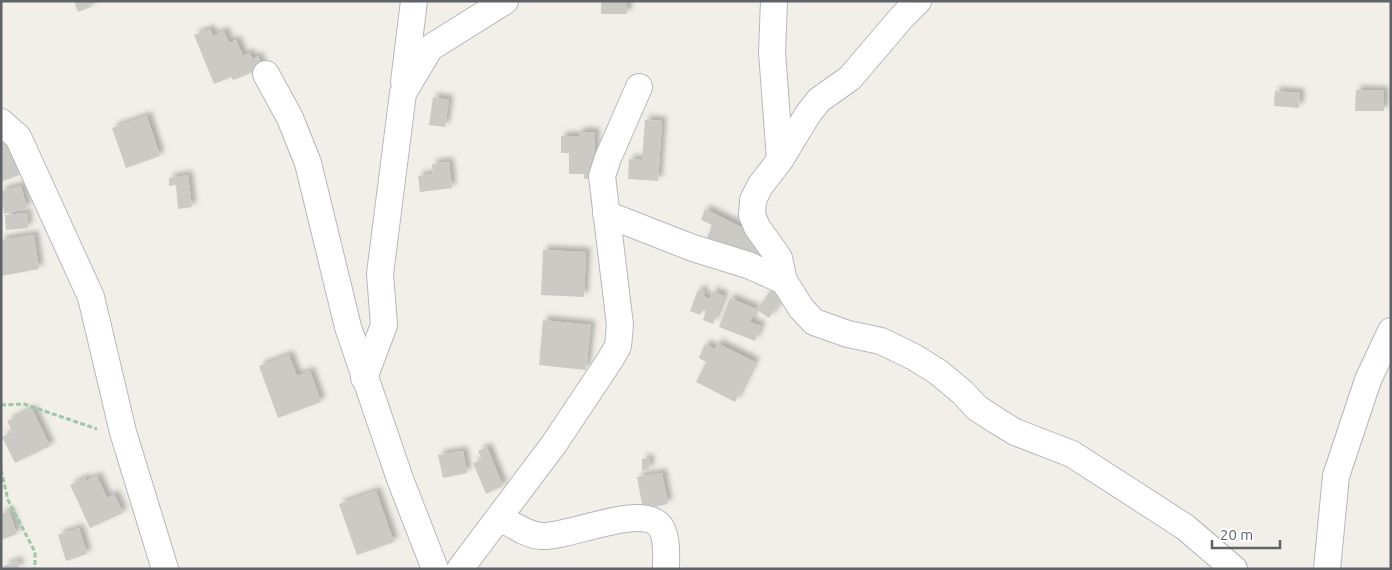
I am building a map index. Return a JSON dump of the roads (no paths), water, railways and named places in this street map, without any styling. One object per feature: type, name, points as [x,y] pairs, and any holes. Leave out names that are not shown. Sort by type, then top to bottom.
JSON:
[{"type":"street","points":[[364,378],[384,325],[380,274],[414,1]]},
{"type":"street","points":[[403,93],[430,48],[504,1]]},
{"type":"street","points":[[774,1],[772,52],[780,160]]},
{"type":"street","points":[[918,1],[850,78],[819,100],[808,114],[780,160],[760,186],[753,200],[752,215],[757,227],[779,258],[784,281],[800,308],[814,322],[848,334],[881,342],[914,357],[938,372],[962,392],[977,408],[1015,432],[1072,454],[1185,527],[1234,569]]},
{"type":"street","points":[[266,74],[290,118],[308,163],[348,327],[400,479],[435,569]]},
{"type":"street","points":[[460,569],[554,444],[618,346],[620,325],[602,176],[639,87]]},
{"type":"street","points":[[1,122],[18,137],[91,297],[123,432],[166,569]]},
{"type":"street","points":[[606,214],[784,281]]},
{"type":"street","points":[[1327,569],[1336,476],[1368,380],[1391,331]]},
{"type":"street","points":[[499,517],[520,529],[540,536],[622,520],[648,519],[658,524],[662,533],[666,569]]}]
